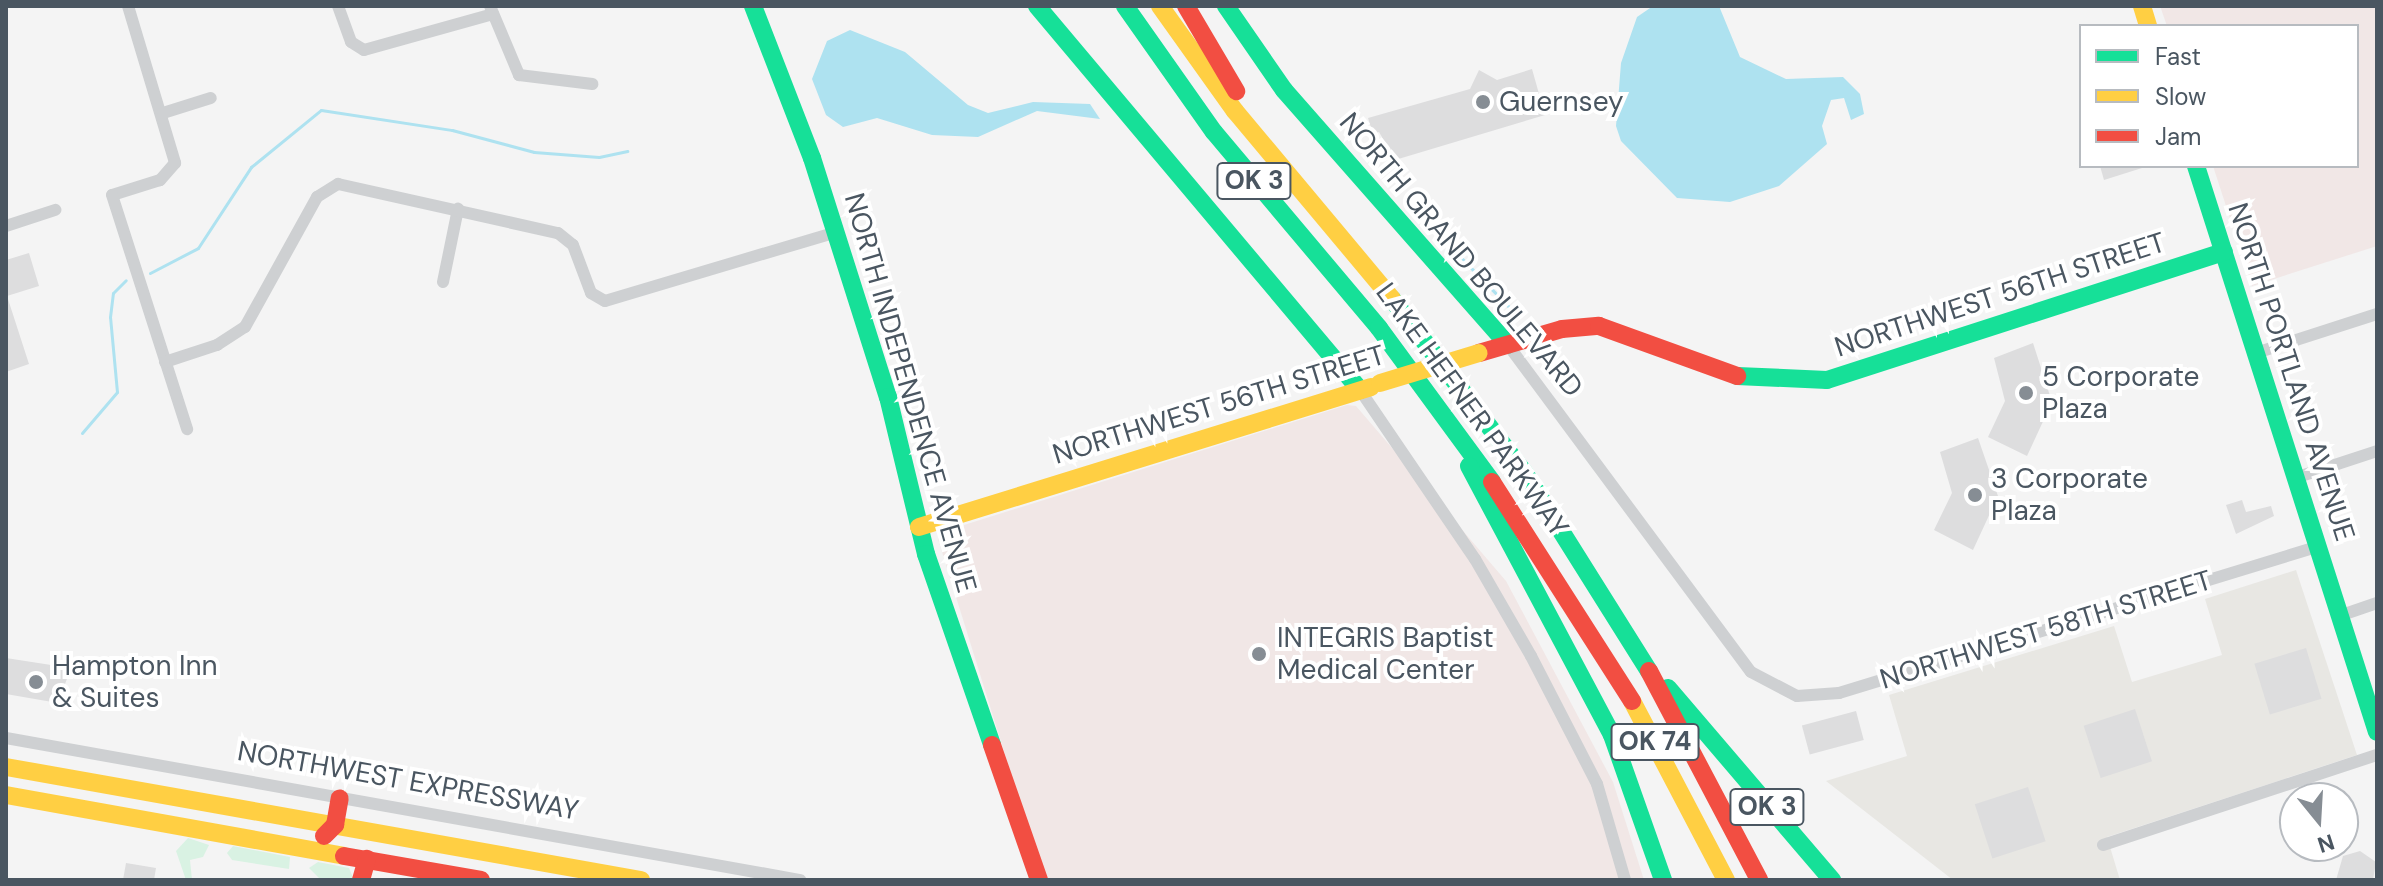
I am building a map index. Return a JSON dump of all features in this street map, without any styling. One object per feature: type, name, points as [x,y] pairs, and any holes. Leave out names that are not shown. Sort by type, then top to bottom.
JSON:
[{"type":"main road","name":"NORTH INDEPENDENCE AVENUE","points":[[753,6],[836,232],[888,397],[919,527],[946,616],[957,632],[1039,880]]},
{"type":"main road","points":[[1037,6],[1360,390]]},
{"type":"main road","name":"LAKE HEFNER PARKWAY","points":[[1125,6],[1214,132],[1433,398],[1578,608],[1726,880]]},
{"type":"main road","name":"LAKE HEFNER PARKWAY","points":[[1160,6],[1279,165],[1478,409],[1645,664],[1759,880]]},
{"type":"main road","points":[[1186,6],[1279,165]]},
{"type":"main road","name":"NORTH GRAND BOULEVARD","points":[[1226,6],[1291,98],[1508,345]]},
{"type":"main road","name":"NORTH PORTLAND AVENUE","points":[[2197,168],[2377,732]]},
{"type":"main road","name":"NORTHWEST 56TH STREET","points":[[919,527],[1562,329],[1599,326],[1744,378],[1827,380],[2224,252]]},
{"type":"main road","name":"OK 3","points":[[1433,398],[1612,735],[1663,880]]},
{"type":"main road","name":"NORTH INDEPENDENCE AVENUE","points":[[946,616],[945,633],[1026,880]]},
{"type":"main road","name":"OK 3","points":[[1645,664],[1832,880]]},
{"type":"main road","name":"NORTHWEST EXPRESSWAY","points":[[6,767],[641,880]]},
{"type":"main road","points":[[6,795],[367,859],[388,872],[481,880]]},
{"type":"main road","points":[[309,850],[335,825],[340,798]]},
{"type":"main road","points":[[361,880],[367,859],[399,837]]},
{"type":"street","points":[[128,6],[175,155],[172,170],[160,180],[112,195],[187,429]]},
{"type":"street","points":[[338,6],[351,42],[364,50],[492,10],[519,75],[592,84]]},
{"type":"street","points":[[163,113],[211,98]]},
{"type":"street","points":[[165,362],[217,345],[245,327],[311,207],[330,186],[458,209],[558,233],[573,245],[591,293],[605,301],[836,232]]},
{"type":"street","points":[[443,282],[458,209]]},
{"type":"street","points":[[6,226],[55,210]]},
{"type":"street","points":[[2256,353],[2377,314]]},
{"type":"street","name":"NORTH GRAND BOULEVARD","points":[[1508,345],[1751,672],[1775,689]]},
{"type":"street","points":[[1360,390],[1475,559],[1531,656],[1597,784],[1625,880]]},
{"type":"street","points":[[2295,478],[2377,451]]},
{"type":"street","name":"NORTHWEST 58TH STREET","points":[[1775,689],[1808,698],[1839,693],[2317,547]]},
{"type":"street","points":[[2339,616],[2377,603]]},
{"type":"street","name":"NORTHWEST EXPRESSWAY","points":[[6,738],[800,880]]},
{"type":"street","points":[[2103,845],[2377,755]]},
{"type":"shaded area","points":[[2160,6],[2377,6],[2377,246],[2252,286],[2214,168],[2359,168],[2359,24],[2166,24]]},
{"type":"shaded area","name":"INTEGRIS Baptist Medical Center","points":[[1347,405],[1356,406],[1506,581],[1613,782],[1644,880],[1044,880],[938,539],[945,531]]},
{"type":"shaded area","points":[[2296,570],[2357,755],[2107,837],[2120,880],[1953,880],[1826,781],[1907,756],[1889,695],[2114,626],[2132,682],[2222,655],[2205,599]]},
{"type":"green space","points":[[188,838],[209,845],[203,857],[190,860],[192,880],[186,880],[176,851]]},
{"type":"green space","points":[[233,846],[290,857],[289,869],[232,860],[227,853]]},
{"type":"green space","points":[[318,862],[349,868],[354,880],[321,880],[309,868]]},
{"type":"water","points":[[1653,6],[1719,6],[1740,57],[1786,79],[1843,77],[1860,94],[1864,114],[1851,120],[1844,98],[1831,100],[1822,126],[1827,144],[1779,186],[1730,202],[1677,198],[1621,141],[1616,126],[1621,63],[1637,17]]},
{"type":"water","points":[[850,30],[905,52],[968,105],[988,113],[1033,102],[1090,104],[1100,119],[1037,111],[978,137],[932,135],[877,118],[843,127],[826,115],[812,79],[827,41]]},
{"type":"building","name":"Guernsey","points":[[1532,69],[1545,115],[1395,160],[1379,132],[1373,134],[1368,118],[1470,89],[1479,70],[1497,80]]},
{"type":"building","points":[[2101,168],[2142,168],[2104,180]]},
{"type":"building","points":[[29,253],[39,286],[7,296],[29,364],[6,372],[6,260]]},
{"type":"building","name":"5 Corporate Plaza","points":[[2033,343],[2052,402],[2027,456],[1988,437],[2005,401],[1994,358]]},
{"type":"building","name":"3 Corporate Plaza","points":[[1978,438],[1998,496],[1973,550],[1934,530],[1952,493],[1940,452]]},
{"type":"building","points":[[2242,500],[2246,512],[2271,506],[2274,516],[2236,534],[2226,505]]},
{"type":"building","points":[[2306,648],[2321,699],[2270,714],[2254,664]]},
{"type":"building","name":"Hampton Inn & Suites","points":[[6,658],[64,667],[68,676],[58,703],[6,694]]},
{"type":"building","points":[[2135,709],[2152,761],[2101,778],[2084,726]]},
{"type":"building","points":[[1856,711],[1864,740],[1810,754],[1802,725]]},
{"type":"building","points":[[2028,787],[2046,841],[1992,859],[1975,804]]},
{"type":"building","points":[[2359,851],[2376,862],[2373,880],[2336,880],[2341,862],[2359,862]]},
{"type":"building","points":[[126,863],[156,868],[154,880],[123,880]]},
{"type":"waterway","points":[[150,273],[198,248],[251,167],[321,110],[452,130],[534,152],[599,157],[627,151]]},
{"type":"waterway","points":[[1440,236],[1512,310],[1518,307]]},
{"type":"waterway","points":[[82,433],[117,392],[110,317],[113,293],[126,280]]},
{"type":"traffic: fast","points":[[753,6],[812,158],[888,397],[926,554],[992,745]]},
{"type":"traffic: fast","points":[[1037,6],[1360,390]]},
{"type":"traffic: fast","points":[[1125,6],[1214,132],[1379,328],[1492,482]]},
{"type":"traffic: fast","points":[[1226,6],[1284,90],[1508,345]]},
{"type":"traffic: fast","points":[[2197,168],[2377,732]]},
{"type":"traffic: fast","points":[[1737,376],[1827,380],[2224,252]]},
{"type":"traffic: fast","points":[[1392,299],[1524,472],[1649,671]]},
{"type":"traffic: fast","points":[[1469,466],[1612,735],[1663,880]]},
{"type":"traffic: fast","points":[[1668,688],[1832,880]]},
{"type":"traffic: slow","points":[[1160,6],[1235,111],[1392,299]]},
{"type":"traffic: slow","points":[[2142,6],[2147,24]]},
{"type":"traffic: slow","points":[[1380,383],[1479,353]]},
{"type":"traffic: slow","points":[[919,527],[1371,387]]},
{"type":"traffic: slow","points":[[1632,701],[1726,880]]},
{"type":"traffic: slow","points":[[6,767],[641,880]]},
{"type":"traffic: slow","points":[[6,795],[344,856]]},
{"type":"traffic: jam","points":[[1186,6],[1236,91]]},
{"type":"traffic: jam","points":[[1479,353],[1562,329],[1599,326],[1737,376]]},
{"type":"traffic: jam","points":[[1492,482],[1632,701]]},
{"type":"traffic: jam","points":[[1649,671],[1759,880]]},
{"type":"traffic: jam","points":[[992,745],[1039,880]]},
{"type":"traffic: jam","points":[[324,836],[335,825],[340,798]]},
{"type":"traffic: jam","points":[[344,856],[481,880]]},
{"type":"traffic: jam","points":[[361,880],[367,859]]},
{"type":"place","name":"Guernsey","points":[[1483,102]]},
{"type":"place","name":"5 Corporate Plaza","points":[[2026,393]]},
{"type":"place","name":"3 Corporate Plaza","points":[[1975,495]]},
{"type":"place","name":"INTEGRIS Baptist Medical Center","points":[[1259,654]]},
{"type":"place","name":"Hampton Inn & Suites","points":[[36,682]]}]
